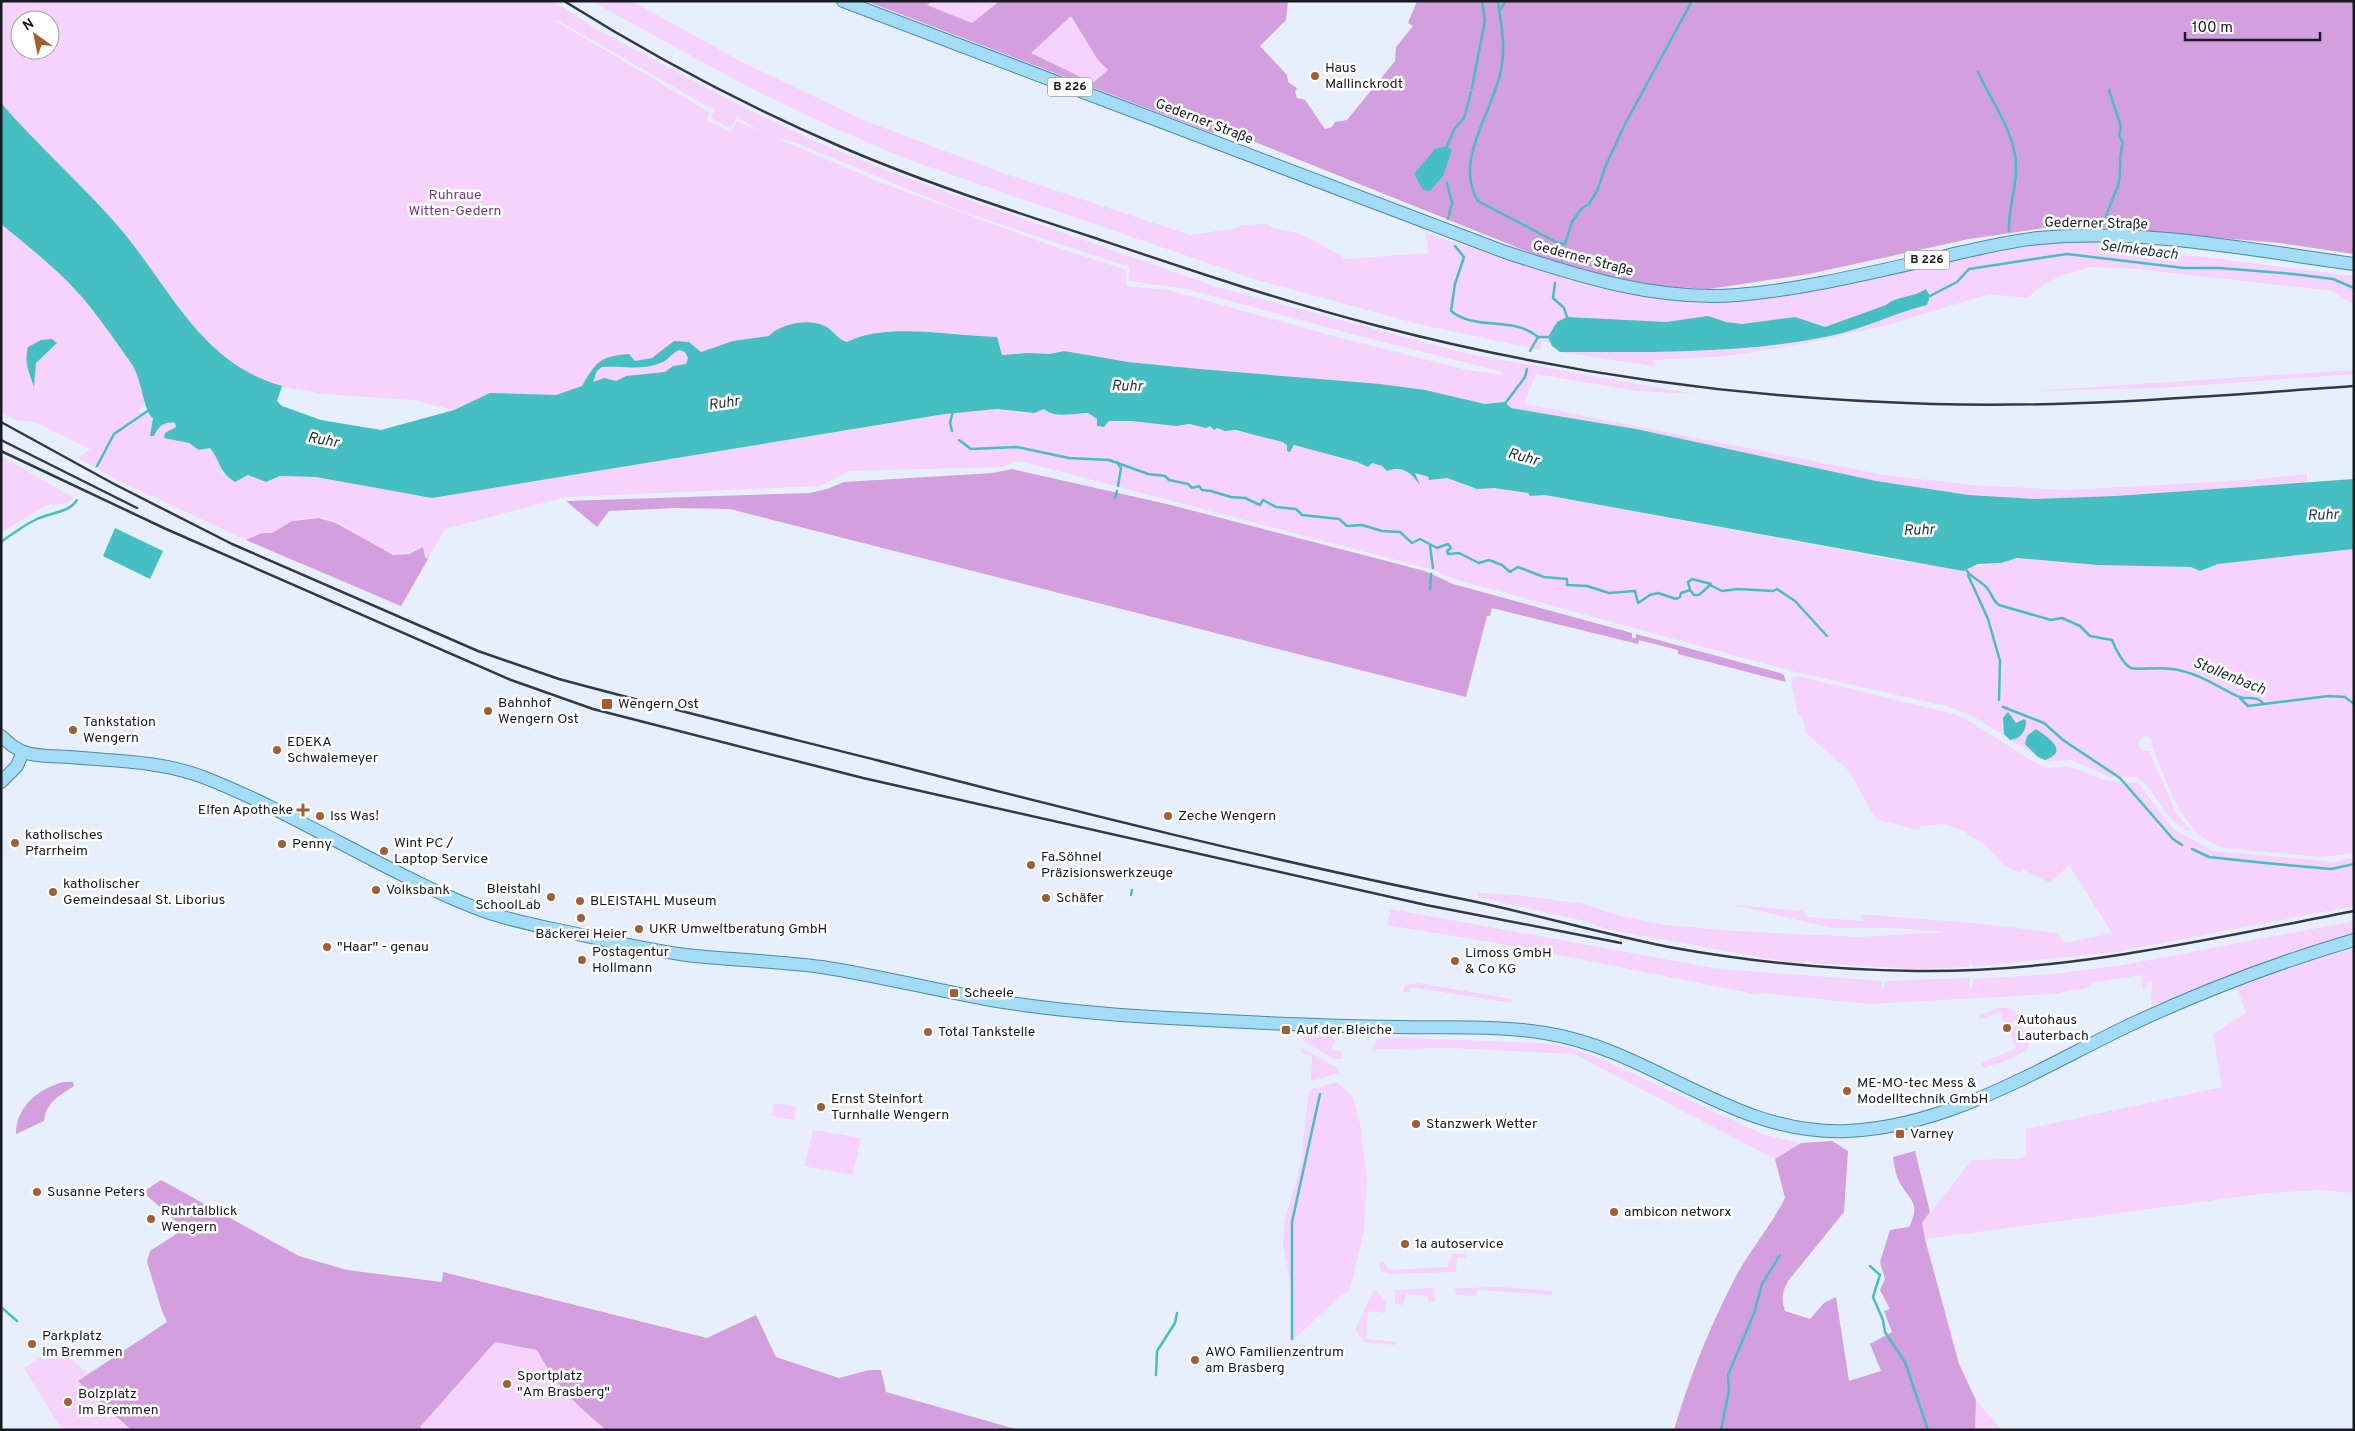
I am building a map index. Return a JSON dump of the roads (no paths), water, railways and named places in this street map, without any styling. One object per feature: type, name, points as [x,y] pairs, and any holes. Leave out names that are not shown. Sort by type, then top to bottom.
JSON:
[{"type":"main road","name":"Gederner Straße","points":[[843,1],[1505,252],[1565,272],[1646,291],[1706,295],[1767,292],[1817,284],[2011,242],[2067,236],[2200,243],[2354,264]]},
{"type":"main road","points":[[1,736],[23,752],[184,771],[253,800],[399,874],[463,903],[495,915],[617,942],[686,955],[822,967],[993,1000],[1093,1012],[1192,1019],[1355,1026],[1512,1029],[1554,1034],[1624,1057],[1750,1116],[1778,1125],[1816,1130],[1846,1131],[1883,1127],[1919,1118],[1984,1096],[2178,1004],[2293,959],[2354,940]]},
{"type":"main road","points":[[1,782],[17,766],[23,752]]},
{"type":"water","name":"Ruhr","points":[[1,103],[124,233],[174,302],[210,343],[231,361],[254,376],[282,386],[277,401],[282,406],[321,420],[381,430],[454,410],[490,393],[556,395],[582,386],[595,366],[611,356],[629,354],[635,361],[652,358],[674,341],[689,342],[701,352],[733,341],[769,336],[787,325],[811,322],[825,326],[847,342],[863,336],[900,331],[997,337],[1002,355],[1050,354],[1064,351],[1128,362],[1380,384],[1425,390],[1485,404],[1505,402],[1511,408],[1636,429],[1876,481],[1969,495],[2035,499],[2116,496],[2354,479],[2354,549],[2218,564],[2200,571],[2191,567],[2097,565],[2017,558],[2001,563],[1978,564],[1963,571],[1545,495],[1530,496],[1528,493],[1494,488],[1477,489],[1447,478],[1429,480],[1428,477],[1415,473],[1420,485],[1406,471],[1393,469],[1387,471],[1382,466],[1372,463],[1368,467],[1357,462],[1294,445],[1290,452],[1287,451],[1287,445],[1282,442],[1236,430],[1225,431],[1217,428],[1214,430],[1210,426],[1206,428],[1189,424],[1176,426],[1131,421],[1109,421],[1104,427],[1097,426],[1097,419],[1088,413],[1059,415],[1044,409],[1034,413],[997,409],[945,414],[432,498],[316,477],[280,476],[266,482],[248,475],[235,482],[222,470],[210,448],[199,450],[189,443],[164,438],[165,433],[176,427],[175,423],[165,424],[157,430],[154,436],[150,436],[153,418],[147,409],[135,369],[99,318],[72,286],[1,224]],"holes":[[[679,350],[685,352],[688,358],[686,364],[673,366],[665,372],[626,376],[616,381],[604,378],[593,382],[597,371],[602,367],[633,368],[655,365],[663,362]]]},
{"type":"water","points":[[1447,146],[1452,150],[1443,176],[1430,191],[1423,190],[1414,174],[1435,149]]},
{"type":"water","points":[[1926,289],[1930,296],[1927,305],[1843,333],[1797,342],[1696,351],[1560,352],[1552,346],[1548,337],[1557,322],[1567,317],[1666,322],[1708,316],[1726,322],[1742,324],[1795,317],[1825,327]]},
{"type":"water","points":[[52,339],[57,343],[36,363],[34,387],[28,367],[27,353],[28,347],[41,340]]},
{"type":"water","points":[[115,528],[163,551],[150,579],[103,556]]},
{"type":"water","points":[[2008,712],[2016,723],[2024,719],[2026,721],[2022,734],[2010,740],[2004,734],[2003,718]]},
{"type":"water","points":[[2036,729],[2050,740],[2056,748],[2056,752],[2045,760],[2038,757],[2025,744],[2027,736]]},
{"type":"waterway","points":[[1472,88],[1485,20],[1482,1]]},
{"type":"waterway","points":[[1498,1],[1503,53],[1501,70],[1497,86],[1472,153],[1471,186],[1478,201],[1558,243],[1565,244]]},
{"type":"waterway","points":[[1500,11],[1505,1]]},
{"type":"waterway","points":[[1565,244],[1572,222],[1582,208],[1589,204],[1597,191],[1606,165],[1625,124],[1692,1]]},
{"type":"waterway","points":[[1978,72],[2003,119],[2015,156],[2016,177],[2009,231]]},
{"type":"waterway","points":[[2104,224],[2118,186],[2123,143],[2119,136],[2121,127],[2109,90]]},
{"type":"waterway","points":[[1447,146],[1455,128],[1464,118],[1471,92]]},
{"type":"waterway","points":[[1447,183],[1452,203],[1448,219]]},
{"type":"waterway","points":[[1455,246],[1464,257],[1455,284],[1451,311],[1471,321],[1518,327],[1538,337]]},
{"type":"waterway","name":"Selmkebach","points":[[1930,296],[1957,282],[1969,269],[2067,254],[2184,268],[2219,268],[2293,274],[2333,279],[2354,288]]},
{"type":"waterway","points":[[1562,260],[1563,256]]},
{"type":"waterway","points":[[1555,283],[1553,298],[1564,308],[1567,317]]},
{"type":"waterway","name":"Selmkebach","points":[[1530,351],[1538,337],[1548,337]]},
{"type":"waterway","name":"Selmkebach","points":[[1504,405],[1525,377],[1527,369]]},
{"type":"waterway","points":[[97,466],[114,434],[149,410]]},
{"type":"waterway","points":[[952,431],[950,423],[953,411]]},
{"type":"waterway","points":[[959,440],[971,449],[1017,447],[1069,458],[1109,460],[1148,474],[1165,476],[1169,480],[1188,484],[1192,488],[1199,486],[1202,490],[1231,497],[1245,498],[1260,505],[1263,500],[1276,507],[1296,509],[1302,515],[1339,519],[1347,526],[1362,525],[1382,531],[1400,532],[1412,543],[1420,539],[1437,548],[1448,544],[1451,548],[1447,551],[1448,554],[1459,553],[1479,563],[1489,560],[1502,565],[1510,572],[1518,567],[1544,577],[1567,579],[1567,585],[1587,586],[1609,593],[1635,591],[1638,603],[1650,595],[1658,593],[1676,599],[1680,597],[1681,593],[1690,590],[1694,595],[1699,595],[1710,585],[1722,591],[1738,589],[1773,591],[1777,589],[1795,601],[1827,636]]},
{"type":"waterway","points":[[1117,462],[1121,468],[1118,486]]},
{"type":"waterway","points":[[1115,498],[1117,491]]},
{"type":"waterway","points":[[1,542],[31,522],[69,508],[77,500]]},
{"type":"waterway","points":[[1430,546],[1433,568]]},
{"type":"waterway","name":"Stollenbach","points":[[1965,568],[1969,574],[1987,588],[1999,605],[2051,620],[2062,618],[2080,626],[2090,636],[2112,640],[2122,659],[2131,668],[2168,668],[2189,673],[2237,696],[2255,698],[2264,704],[2329,696],[2345,697],[2354,704]]},
{"type":"waterway","points":[[1430,589],[1431,574]]},
{"type":"waterway","points":[[1968,575],[1988,619],[2000,661],[1999,700]]},
{"type":"waterway","points":[[1690,590],[1688,582],[1692,579],[1711,584]]},
{"type":"waterway","points":[[2240,698],[2248,706],[2264,704]]},
{"type":"waterway","points":[[2003,707],[2044,723],[2063,740],[2120,778],[2173,839],[2182,845]]},
{"type":"waterway","points":[[2192,849],[2209,857],[2265,863],[2331,869],[2354,864]]},
{"type":"waterway","points":[[1131,895],[1132,890]]},
{"type":"waterway","points":[[1292,1339],[1292,1222],[1320,1094]]},
{"type":"waterway","points":[[1721,1430],[1729,1390],[1728,1375],[1754,1313],[1762,1284],[1780,1255]]},
{"type":"waterway","points":[[1870,1266],[1880,1275],[1873,1297],[1883,1320],[1885,1332],[1905,1362],[1928,1430]]},
{"type":"waterway","points":[[1,1307],[17,1321]]},
{"type":"waterway","points":[[1156,1375],[1157,1351],[1175,1323],[1177,1313]]},
{"type":"railway","points":[[564,1],[630,41],[732,96],[837,145],[900,171],[995,205],[1234,284],[1306,306],[1446,343],[1584,370],[1653,381],[1723,390],[1863,401],[1986,405],[2091,403],[2354,386]]},
{"type":"railway","points":[[1,422],[114,484],[232,544],[478,651],[559,679],[1175,835],[1497,906],[1669,947],[1761,961],[1823,967],[1916,971],[1971,970],[2027,966],[2137,952],[2354,911]]},
{"type":"railway","points":[[1,440],[137,508]]},
{"type":"railway","points":[[1,451],[166,529],[511,680],[593,709],[863,778],[1426,905],[1621,943]]},
{"type":"place","name":"Haus Mallinckrodt","points":[[1315,76]]},
{"type":"place","name":"Wengern Ost","points":[[607,704]]},
{"type":"place","name":"Bahnhof Wengern Ost","points":[[488,711]]},
{"type":"place","name":"Tankstation Wengern","points":[[73,730]]},
{"type":"place","name":"EDEKA Schwalemeyer","points":[[277,750]]},
{"type":"place","name":"Elfen Apotheke","points":[[303,810]]},
{"type":"place","name":"Iss Was!","points":[[320,816]]},
{"type":"place","name":"Zeche Wengern","points":[[1168,816]]},
{"type":"place","name":"katholisches Pfarrheim","points":[[15,843]]},
{"type":"place","name":"Penny","points":[[282,844]]},
{"type":"place","name":"Wint PC / Laptop Service","points":[[384,851]]},
{"type":"place","name":"Fa.Söhnel Präzisionswerkzeuge","points":[[1031,865]]},
{"type":"place","name":"Volksbank","points":[[376,890]]},
{"type":"place","name":"katholischer Gemeindesaal St. Liborius","points":[[53,892]]},
{"type":"place","name":"Bleistahl SchoolLab","points":[[551,897]]},
{"type":"place","name":"Schäfer","points":[[1046,898]]},
{"type":"place","name":"BLEISTAHL Museum","points":[[580,901]]},
{"type":"place","name":"Bäckerei Heier","points":[[581,918]]},
{"type":"place","name":"UKR Umweltberatung GmbH","points":[[639,929]]},
{"type":"place","name":"\"Haar\" - genau","points":[[327,947]]},
{"type":"place","name":"Postagentur Hollmann","points":[[582,960]]},
{"type":"place","name":"Limoss GmbH & Co KG","points":[[1455,961]]},
{"type":"place","name":"Scheele","points":[[954,993]]},
{"type":"place","name":"Autohaus Lauterbach","points":[[2007,1028]]},
{"type":"place","name":"Auf der Bleiche","points":[[1286,1030]]},
{"type":"place","name":"Total Tankstelle","points":[[928,1032]]},
{"type":"place","name":"ME-MO-tec Mess & Modelltechnik GmbH","points":[[1847,1091]]},
{"type":"place","name":"Ernst Steinfort Turnhalle Wengern","points":[[821,1107]]},
{"type":"place","name":"Stanzwerk Wetter","points":[[1416,1124]]},
{"type":"place","name":"Varney","points":[[1900,1134]]},
{"type":"place","name":"Susanne Peters","points":[[37,1192]]},
{"type":"place","name":"ambicon networx","points":[[1614,1212]]},
{"type":"place","name":"Ruhrtalblick Wengern","points":[[151,1219]]},
{"type":"place","name":"1a autoservice","points":[[1405,1244]]},
{"type":"place","name":"Parkplatz Im Bremmen","points":[[32,1344]]},
{"type":"place","name":"AWO Familienzentrum am Brasberg","points":[[1195,1360]]},
{"type":"place","name":"Sportplatz \"Am Brasberg\"","points":[[507,1384]]},
{"type":"place","name":"Bolzplatz Im Bremmen","points":[[68,1402]]},
{"type":"park label","name":"Ruhraue Witten-Gedern","points":[[455,204]]}]
